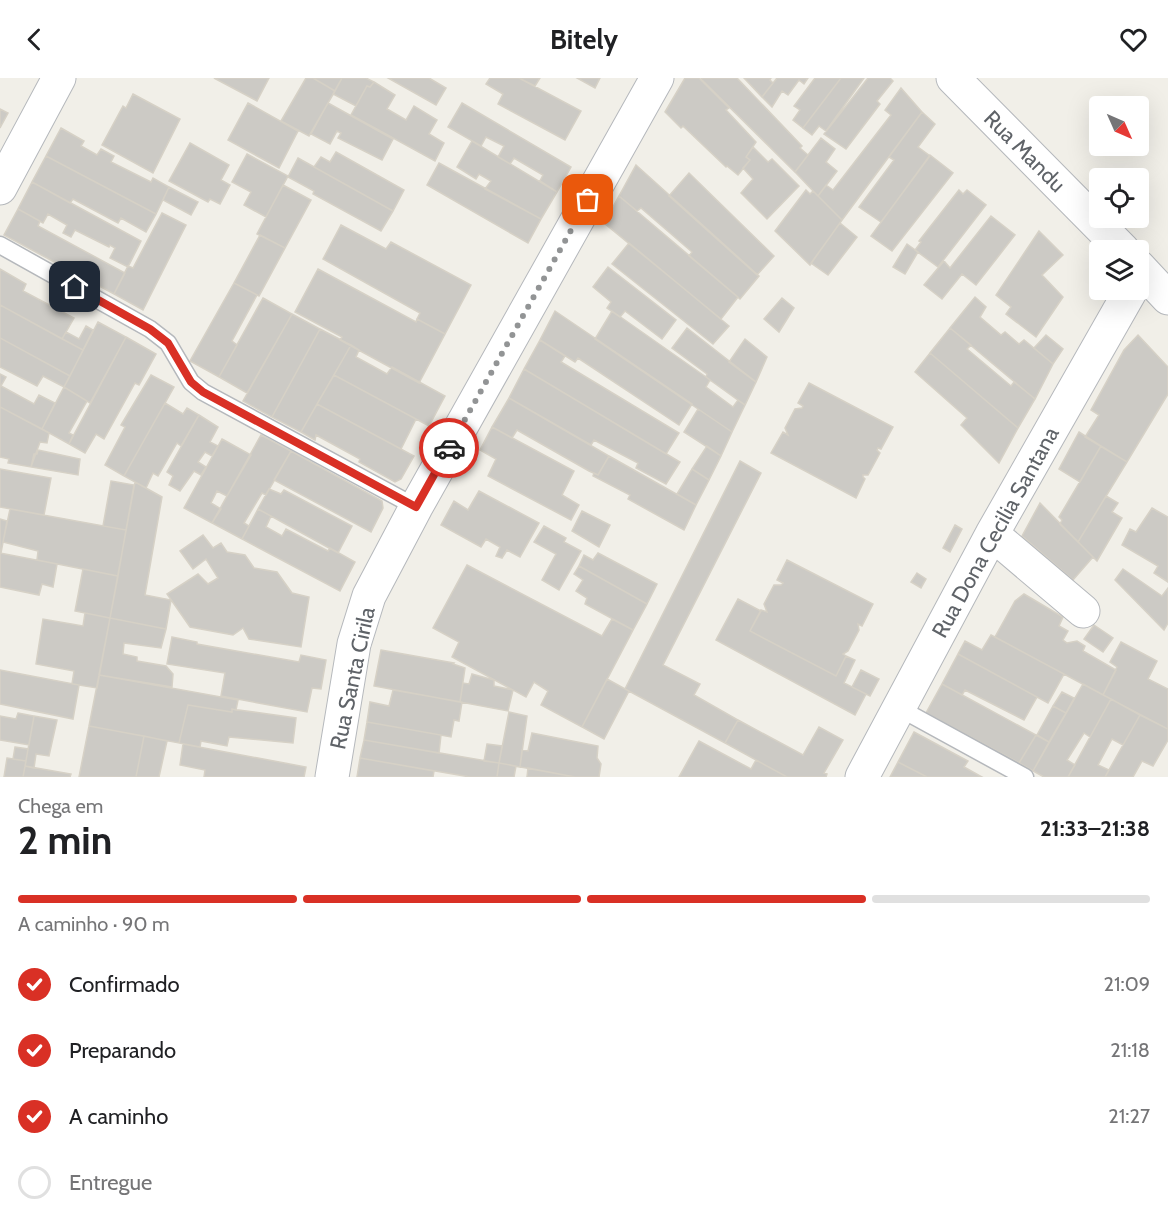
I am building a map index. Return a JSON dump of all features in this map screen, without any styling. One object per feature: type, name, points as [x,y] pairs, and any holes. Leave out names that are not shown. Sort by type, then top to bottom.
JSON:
[{"type":"street","points":[[0,188],[60,78]]},
{"type":"street","name":"Rua Santa Cirila","points":[[332,777],[354,644],[369,596],[416,507],[657,78]]},
{"type":"street","name":"Rua Mandu","points":[[953,78],[1107,240]]},
{"type":"street","name":"Rua Mandu","points":[[1149,282],[1168,298]]},
{"type":"street","name":"Rua Dona Cecilia Santana","points":[[862,777],[1119,300]]},
{"type":"street","points":[[992,534],[1083,610]]},
{"type":"lane","points":[[0,245],[150,329],[168,343],[191,382],[203,392],[416,507]]},
{"type":"lane","points":[[899,708],[1025,777]]},
{"type":"building","points":[[214,78],[269,78],[257,101]]},
{"type":"building","points":[[306,78],[313,78],[335,91],[309,136],[281,121]]},
{"type":"building","points":[[313,78],[342,78],[335,91]]},
{"type":"building","points":[[342,78],[366,78],[374,82],[370,87],[367,86],[356,106],[333,94]]},
{"type":"building","points":[[388,78],[429,78],[446,88],[436,105]]},
{"type":"building","points":[[490,78],[519,78],[581,111],[565,140],[498,104],[503,94],[486,84]]},
{"type":"building","points":[[519,78],[540,78],[535,86]]},
{"type":"building","points":[[577,78],[600,78],[595,88]]},
{"type":"building","points":[[685,78],[699,78],[729,108],[726,110],[756,142],[746,157],[750,160],[738,175],[665,112]]},
{"type":"building","points":[[737,78],[808,155],[795,172],[701,79]]},
{"type":"building","points":[[744,78],[771,78],[773,83],[762,97]]},
{"type":"building","points":[[777,78],[808,78],[804,84],[799,80],[788,95],[782,91],[772,107],[762,97]]},
{"type":"building","points":[[815,78],[841,78],[803,128],[793,120],[800,110],[794,106]]},
{"type":"building","points":[[841,78],[864,78],[826,131],[819,126],[812,135],[803,128]]},
{"type":"building","points":[[868,78],[890,78],[893,81],[877,101],[880,104],[846,149],[824,134]]},
{"type":"building","points":[[374,82],[395,95],[387,109],[406,120],[414,106],[437,120],[429,134],[444,143],[435,161],[351,115],[367,86],[370,87]]},
{"type":"building","points":[[901,88],[922,112],[842,220],[818,196],[826,185],[833,190],[891,115],[885,110]]},
{"type":"building","points":[[133,94],[180,119],[153,173],[102,145],[123,106],[126,108]]},
{"type":"building","points":[[248,103],[298,131],[279,168],[228,140]]},
{"type":"building","points":[[328,103],[393,139],[382,160],[338,138],[341,133],[337,131],[330,144],[311,134]]},
{"type":"building","points":[[462,103],[571,167],[557,192],[540,181],[543,175],[514,158],[510,164],[498,157],[504,146],[486,137],[481,146],[448,127]]},
{"type":"building","points":[[0,109],[8,113],[0,128]]},
{"type":"building","points":[[922,112],[935,124],[918,147],[930,156],[881,222],[859,207],[894,160],[889,157]]},
{"type":"building","points":[[61,128],[84,141],[81,146],[97,155],[101,149],[114,156],[111,162],[151,182],[153,178],[169,187],[156,214],[46,156]]},
{"type":"building","points":[[821,138],[835,149],[826,162],[837,171],[818,196],[795,172]]},
{"type":"building","points":[[472,141],[557,192],[541,219],[485,189],[491,181],[479,174],[476,179],[457,167]]},
{"type":"building","points":[[190,143],[229,165],[221,180],[230,185],[220,204],[210,199],[208,202],[169,181]]},
{"type":"building","points":[[753,147],[768,162],[772,159],[799,186],[767,219],[741,193],[753,179],[743,168],[750,160],[746,157]]},
{"type":"building","points":[[336,152],[404,190],[393,211],[314,167],[321,157],[330,162]]},
{"type":"building","points":[[247,154],[288,176],[266,217],[244,205],[251,192],[232,182]]},
{"type":"building","points":[[930,155],[953,173],[892,251],[871,236]]},
{"type":"building","points":[[46,156],[156,214],[146,232],[121,218],[118,223],[73,199],[70,203],[32,182]]},
{"type":"building","points":[[298,158],[393,211],[381,231],[313,194],[314,191],[288,177]]},
{"type":"building","points":[[439,163],[541,219],[528,243],[427,185]]},
{"type":"building","points":[[636,165],[759,276],[740,299],[689,256],[692,252],[641,208],[637,211],[619,196]]},
{"type":"building","points":[[689,173],[774,256],[757,275],[669,196]]},
{"type":"building","points":[[32,182],[141,241],[128,267],[110,258],[115,248],[110,245],[109,247],[75,230],[71,237],[63,233],[67,225],[48,214],[43,223],[18,209]]},
{"type":"building","points":[[283,185],[311,200],[285,248],[257,234]]},
{"type":"building","points":[[169,187],[198,202],[191,215],[163,200]]},
{"type":"building","points":[[806,190],[810,194],[813,191],[842,220],[810,265],[775,231]]},
{"type":"building","points":[[959,190],[963,194],[967,190],[986,205],[938,267],[915,250],[921,242],[919,241]]},
{"type":"building","points":[[619,196],[738,297],[721,319],[604,223]]},
{"type":"building","points":[[18,209],[40,221],[38,226],[125,273],[114,294],[4,235]]},
{"type":"building","points":[[162,213],[186,225],[143,310],[114,294],[128,266],[133,268]]},
{"type":"building","points":[[991,216],[1015,235],[976,285],[962,274],[942,299],[924,285],[944,261],[950,268]]},
{"type":"building","points":[[840,223],[857,237],[828,275],[811,263]]},
{"type":"building","points":[[341,225],[386,249],[391,242],[471,285],[445,334],[417,319],[420,313],[323,259]]},
{"type":"building","points":[[1039,231],[1063,255],[1042,275],[1063,297],[1036,337],[1006,314],[1011,307],[996,295]]},
{"type":"building","points":[[260,235],[285,248],[259,296],[234,283]]},
{"type":"building","points":[[629,243],[729,326],[713,344],[612,264]]},
{"type":"building","points":[[907,244],[918,252],[905,274],[893,267]]},
{"type":"building","points":[[608,267],[676,320],[662,339],[625,311],[620,317],[607,308],[611,302],[593,287]]},
{"type":"building","points":[[0,269],[26,284],[23,291],[74,318],[62,339],[0,305]]},
{"type":"building","points":[[318,269],[416,322],[417,319],[445,334],[419,383],[340,340],[342,337],[295,312]]},
{"type":"building","points":[[234,283],[257,295],[232,341],[237,345],[219,377],[190,361]]},
{"type":"building","points":[[975,297],[986,307],[980,317],[1001,335],[1005,332],[1019,344],[1024,340],[1053,364],[1035,399],[950,328]]},
{"type":"building","points":[[263,298],[292,314],[247,393],[219,377]]},
{"type":"building","points":[[782,298],[794,308],[779,332],[764,319]]},
{"type":"building","points":[[0,305],[83,350],[70,376],[0,338]]},
{"type":"building","points":[[555,311],[692,404],[679,425],[578,358],[575,362],[540,340]]},
{"type":"building","points":[[612,311],[710,380],[706,387],[733,407],[738,400],[745,405],[732,432],[595,339]]},
{"type":"building","points":[[292,314],[320,329],[272,417],[243,401]]},
{"type":"building","points":[[98,322],[126,337],[90,403],[64,387]]},
{"type":"building","points":[[86,326],[93,330],[83,350],[62,339],[66,332],[79,339]]},
{"type":"building","points":[[687,328],[756,382],[745,405],[706,377],[707,374],[672,348]]},
{"type":"building","points":[[950,328],[971,345],[967,349],[1011,386],[1014,382],[1035,399],[1018,428],[930,353]]},
{"type":"building","points":[[320,329],[351,345],[301,432],[272,417]]},
{"type":"building","points":[[1046,335],[1063,349],[1053,364],[1034,348]]},
{"type":"building","points":[[1138,335],[1168,367],[1168,394],[1127,462],[1085,437],[1099,415],[1091,410],[1124,350]]},
{"type":"building","points":[[126,337],[156,354],[139,385],[135,383],[104,439],[96,434],[85,453],[69,444]]},
{"type":"building","points":[[0,338],[70,376],[64,387],[43,376],[37,386],[0,367]]},
{"type":"building","points":[[745,339],[767,357],[756,382],[729,362]]},
{"type":"building","points":[[540,340],[565,356],[561,362],[679,433],[666,454],[524,369]]},
{"type":"building","points":[[351,345],[359,350],[356,357],[387,374],[392,367],[445,396],[429,426],[334,375]]},
{"type":"building","points":[[930,353],[1018,428],[999,463],[961,425],[967,418],[915,372]]},
{"type":"building","points":[[524,369],[680,462],[666,484],[636,468],[638,463],[594,440],[591,445],[509,398]]},
{"type":"building","points":[[0,374],[6,377],[1,386],[34,404],[39,395],[55,403],[42,429],[0,407]]},
{"type":"building","points":[[151,375],[174,387],[124,476],[105,465],[125,427],[121,425]]},
{"type":"building","points":[[334,375],[416,419],[401,449],[317,404]]},
{"type":"building","points":[[809,383],[893,427],[881,449],[878,448],[880,453],[868,475],[863,475],[865,479],[856,498],[771,453],[783,432],[788,435],[785,428],[795,409],[802,408],[803,406],[798,403]]},
{"type":"building","points":[[64,387],[87,401],[69,433],[73,435],[69,444],[42,429]]},
{"type":"building","points":[[509,398],[609,456],[598,475],[517,430],[512,438],[492,427]]},
{"type":"building","points":[[165,403],[183,414],[187,408],[199,415],[181,446],[177,443],[158,476],[153,473],[146,488],[124,476]]},
{"type":"building","points":[[317,404],[414,456],[401,479],[395,482],[359,462],[360,459],[316,435],[315,440],[301,432]]},
{"type":"building","points":[[0,407],[49,433],[47,443],[40,442],[31,467],[8,463],[9,459],[0,457]]},
{"type":"building","points":[[698,409],[732,432],[721,456],[684,432]]},
{"type":"building","points":[[199,415],[218,427],[210,442],[218,446],[212,456],[205,452],[198,462],[206,467],[201,475],[194,471],[180,491],[169,485],[173,476],[167,472]]},
{"type":"building","points":[[492,427],[574,471],[562,495],[579,505],[571,520],[488,476],[496,459],[480,450]]},
{"type":"building","points":[[1079,432],[1101,446],[1080,482],[1059,469]]},
{"type":"building","points":[[261,435],[291,451],[266,495],[262,493],[244,523],[249,526],[242,539],[212,523]]},
{"type":"building","points":[[222,439],[251,455],[227,496],[217,491],[211,503],[221,509],[212,523],[184,508]]},
{"type":"building","points":[[707,446],[721,456],[709,480],[692,469]]},
{"type":"building","points":[[1101,446],[1127,462],[1078,542],[1060,524],[1062,520],[1059,517]]},
{"type":"building","points":[[38,450],[80,459],[78,475],[31,467],[34,454],[37,454]]},
{"type":"building","points":[[291,451],[382,501],[383,508],[371,532],[274,480]]},
{"type":"building","points":[[609,456],[696,505],[684,530],[628,499],[630,495],[593,476],[594,473],[598,475]]},
{"type":"building","points":[[740,461],[761,473],[663,665],[700,684],[694,695],[738,720],[725,743],[625,689]]},
{"type":"building","points":[[0,469],[51,478],[44,515],[0,507]]},
{"type":"building","points":[[692,469],[709,480],[696,505],[677,494]]},
{"type":"building","points":[[111,481],[134,485],[126,530],[103,526]]},
{"type":"building","points":[[135,482],[162,497],[145,595],[171,600],[166,629],[110,618]]},
{"type":"building","points":[[269,489],[281,494],[284,490],[352,526],[338,553],[258,509]]},
{"type":"building","points":[[479,491],[539,523],[520,557],[507,550],[502,558],[496,556],[500,547],[486,539],[481,547],[441,525],[454,501],[468,510]]},
{"type":"building","points":[[1106,496],[1118,503],[1112,512],[1122,518],[1097,561],[1078,542]]},
{"type":"building","points":[[1040,503],[1093,557],[1073,580],[1022,536]]},
{"type":"building","points":[[1152,508],[1168,517],[1168,582],[1154,573],[1158,566],[1122,545],[1130,529],[1136,532]]},
{"type":"building","points":[[10,509],[126,530],[118,576],[37,560],[38,551],[3,542]]},
{"type":"building","points":[[258,509],[271,516],[266,527],[282,536],[286,529],[328,551],[330,548],[355,562],[340,591],[242,539]]},
{"type":"building","points":[[582,511],[610,525],[599,547],[572,531]]},
{"type":"building","points":[[0,519],[7,521],[1,553],[0,553]]},
{"type":"building","points":[[955,525],[962,529],[950,552],[943,548]]},
{"type":"building","points":[[544,526],[566,538],[564,542],[581,551],[559,590],[542,580],[556,554],[534,542]]},
{"type":"building","points":[[203,535],[213,548],[221,543],[227,552],[245,555],[254,568],[277,572],[292,593],[309,597],[301,647],[249,639],[243,628],[233,635],[190,627],[167,594],[198,574],[208,584],[218,578],[206,559],[193,569],[180,551]]},
{"type":"building","points":[[0,553],[57,564],[53,587],[42,584],[39,595],[0,587]]},
{"type":"building","points":[[598,553],[657,584],[647,604],[579,566],[584,555],[593,560]]},
{"type":"building","points":[[787,560],[873,604],[862,626],[858,624],[859,630],[848,651],[843,654],[846,656],[836,676],[750,631],[761,610],[767,612],[764,604],[774,585],[783,583],[777,580]]},
{"type":"building","points":[[467,565],[602,636],[612,619],[633,630],[582,727],[541,705],[548,691],[534,682],[526,697],[452,657],[459,642],[433,628]]},
{"type":"building","points":[[579,566],[647,604],[633,630],[585,604],[587,598],[576,591],[583,580],[574,574]]},
{"type":"building","points":[[83,569],[118,576],[110,618],[75,611]]},
{"type":"building","points":[[1123,569],[1162,596],[1168,588],[1168,623],[1164,630],[1115,580]]},
{"type":"building","points":[[917,573],[926,579],[921,588],[911,582]]},
{"type":"building","points":[[1024,594],[1063,617],[1059,626],[1068,631],[1063,640],[1067,643],[1077,641],[1085,646],[1083,651],[1116,670],[1103,695],[995,637],[1015,601]]},
{"type":"building","points":[[738,599],[761,611],[750,631],[836,676],[846,656],[855,660],[844,683],[866,694],[855,715],[716,640]]},
{"type":"building","points":[[85,613],[110,618],[97,688],[72,684],[74,671],[36,664],[43,619],[83,626]]},
{"type":"building","points":[[110,618],[166,629],[161,648],[124,643],[123,654],[137,657],[137,661],[166,666],[173,674],[172,687],[99,675]]},
{"type":"building","points":[[1094,625],[1113,638],[1103,652],[1084,639]]},
{"type":"building","points":[[991,635],[1064,674],[1048,703],[958,654],[965,641],[982,650]]},
{"type":"building","points":[[172,637],[197,642],[197,644],[299,662],[301,655],[326,660],[321,689],[312,688],[307,712],[221,696],[225,673],[167,664]]},
{"type":"building","points":[[1121,642],[1157,661],[1148,679],[1168,689],[1168,729],[1103,695],[1117,667],[1110,662]]},
{"type":"building","points":[[381,650],[454,663],[465,668],[460,702],[374,686]]},
{"type":"building","points":[[958,654],[1037,697],[1024,720],[965,690],[962,695],[942,684]]},
{"type":"building","points":[[0,670],[79,685],[73,719],[0,704]]},
{"type":"building","points":[[861,670],[879,679],[870,696],[852,687]]},
{"type":"building","points":[[472,674],[494,680],[494,686],[513,690],[508,711],[460,702],[463,683],[469,684]]},
{"type":"building","points":[[99,675],[238,700],[236,710],[232,709],[232,712],[188,705],[179,743],[89,726]]},
{"type":"building","points":[[607,679],[629,691],[604,739],[582,727]]},
{"type":"building","points":[[942,684],[1036,735],[1019,763],[926,713]]},
{"type":"building","points":[[1083,684],[1111,699],[1090,737],[1084,733],[1067,760],[1075,765],[1068,777],[1044,777],[1033,771]]},
{"type":"building","points":[[393,690],[462,702],[459,721],[454,720],[451,737],[367,722],[370,702],[389,706]]},
{"type":"building","points":[[1062,692],[1074,698],[1066,713],[1053,706]]},
{"type":"building","points":[[1111,699],[1140,715],[1123,745],[1112,739],[1098,765],[1109,770],[1105,777],[1068,777]]},
{"type":"building","points":[[188,705],[296,718],[293,743],[229,737],[227,746],[201,741],[200,747],[179,743]]},
{"type":"building","points":[[1053,706],[1066,713],[1049,742],[1037,735]]},
{"type":"building","points":[[509,712],[527,716],[520,767],[499,763]]},
{"type":"building","points":[[18,713],[34,716],[29,745],[0,740],[0,716],[16,719]]},
{"type":"building","points":[[1140,715],[1168,729],[1168,740],[1153,766],[1142,761],[1133,777],[1105,777]]},
{"type":"building","points":[[34,716],[57,720],[49,756],[36,754],[34,768],[25,766]]},
{"type":"building","points":[[738,720],[803,755],[819,727],[843,740],[824,773],[827,774],[826,777],[787,777],[725,743]]},
{"type":"building","points":[[367,722],[441,735],[439,753],[364,740]]},
{"type":"building","points":[[89,726],[144,736],[136,777],[79,777]]},
{"type":"building","points":[[914,732],[968,761],[964,767],[982,777],[927,777],[898,762]]},
{"type":"building","points":[[532,733],[598,746],[597,758],[601,764],[599,777],[575,777],[520,767],[522,750],[528,751]]},
{"type":"building","points":[[1036,735],[1049,742],[1033,771],[1019,763]]},
{"type":"building","points":[[144,736],[167,741],[159,777],[136,777]]},
{"type":"building","points":[[364,740],[499,763],[497,777],[470,777],[360,758]]},
{"type":"building","points":[[699,741],[751,769],[756,760],[787,777],[679,777]]},
{"type":"building","points":[[183,744],[306,767],[304,777],[204,777],[205,770],[180,765]]},
{"type":"building","points":[[487,744],[502,746],[499,763],[484,761]]},
{"type":"building","points":[[15,747],[28,749],[26,761],[13,759]]},
{"type":"building","points":[[7,758],[26,761],[23,777],[4,777]]},
{"type":"building","points":[[360,758],[434,771],[433,777],[357,777]]},
{"type":"building","points":[[898,762],[927,777],[890,777]]},
{"type":"building","points":[[499,763],[516,766],[514,777],[497,777]]},
{"type":"building","points":[[25,766],[71,774],[70,777],[23,777]]},
{"type":"building","points":[[528,768],[575,777],[527,777]]},
{"type":"way so far","points":[[449,448],[588,200]]},
{"type":"route","points":[[75,287],[150,329],[168,343],[191,382],[203,392],[416,507],[449,448]]}]
